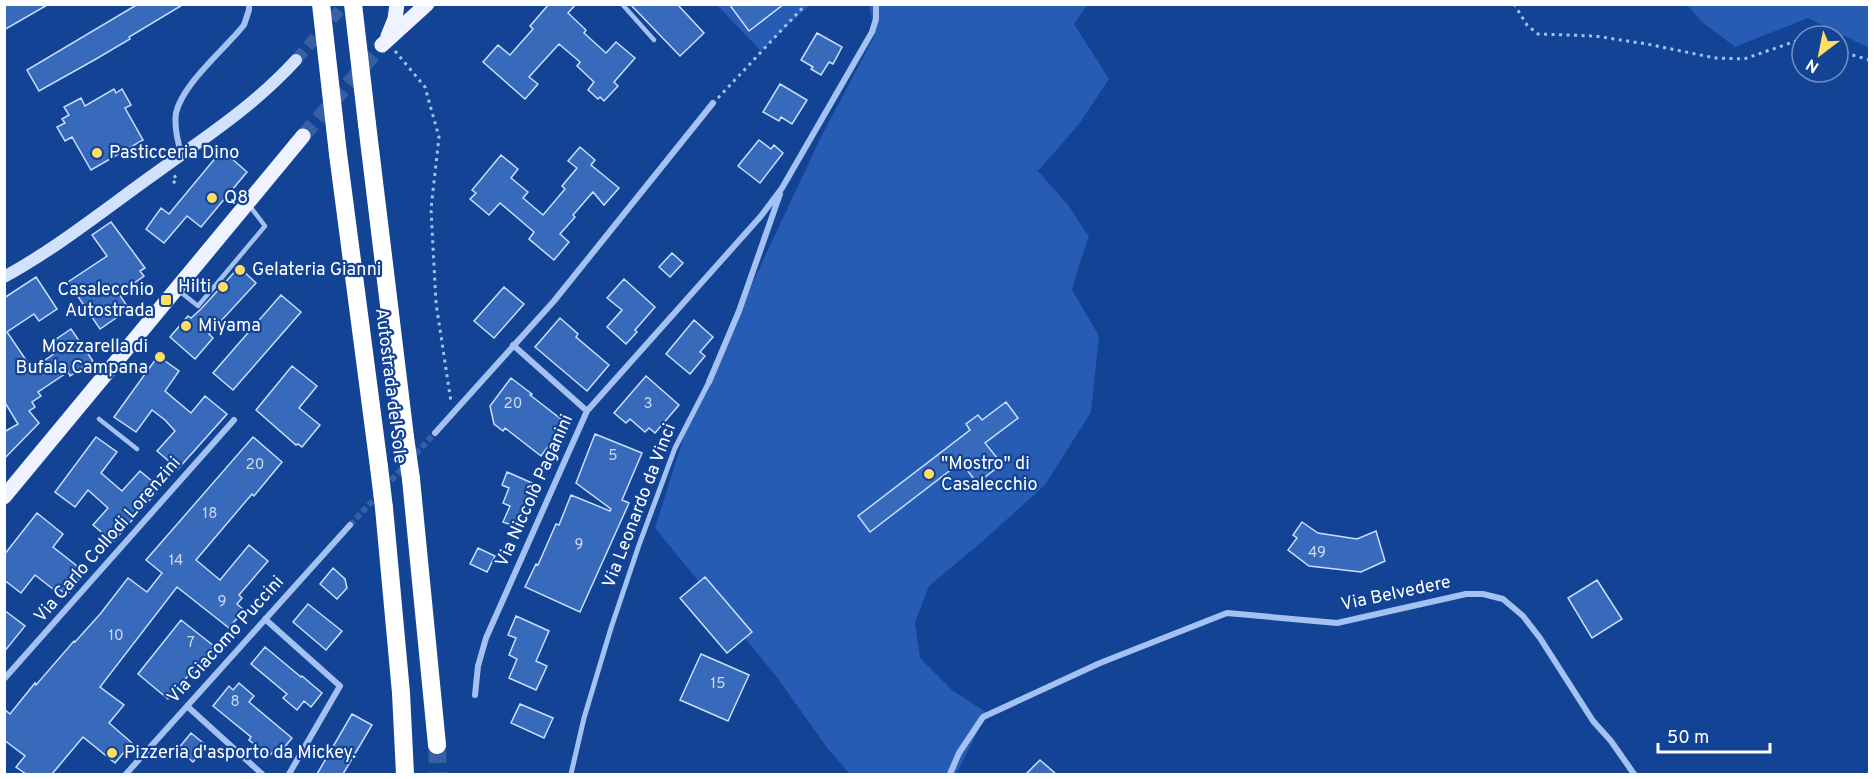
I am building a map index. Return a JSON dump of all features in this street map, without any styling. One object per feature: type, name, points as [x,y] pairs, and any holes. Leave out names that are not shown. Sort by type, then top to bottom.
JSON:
[{"type":"highway","name":"Autostrada del Sole","points":[[321,4],[384,508],[401,693],[405,774]]},
{"type":"highway","name":"Autostrada del Sole","points":[[353,4],[411,479],[436,745]]},
{"type":"main road","points":[[385,41],[395,19],[397,4]]},
{"type":"main road","points":[[385,41],[427,4]]},
{"type":"main road","points":[[4,277],[37,259],[244,110],[296,60]]},
{"type":"main road","points":[[4,497],[303,136]]},
{"type":"street","points":[[181,154],[176,131],[176,113],[183,96],[244,24],[249,4]]},
{"type":"street","name":"Via Leonardo da Vinci","points":[[761,216],[782,188],[872,32],[876,19],[876,4]]},
{"type":"street","points":[[435,433],[554,301],[713,104]]},
{"type":"street","name":"Via Leonardo da Vinci","points":[[571,774],[584,718],[639,545],[675,448],[709,382],[739,311],[782,188]]},
{"type":"street","name":"Via Niccolò Paganini","points":[[475,695],[478,666],[486,638],[587,411],[761,216]]},
{"type":"street","points":[[513,345],[587,411]]},
{"type":"street","name":"Via Carlo Collodi Lorenzini","points":[[4,680],[234,420]]},
{"type":"street","name":"Via Giacomo Puccini","points":[[126,774],[350,525]]},
{"type":"street","name":"Via Belvedere","points":[[950,774],[959,753],[983,717],[1100,663],[1227,613],[1337,623],[1466,594],[1483,594],[1503,599],[1523,616],[1540,638],[1593,721],[1611,741],[1634,774]]},
{"type":"street","points":[[265,619],[340,686],[289,774]]},
{"type":"street","points":[[187,706],[262,774]]},
{"type":"lane","points":[[622,4],[654,40]]},
{"type":"lane","points":[[176,288],[198,306],[265,226],[248,202]]},
{"type":"lane","points":[[99,419],[137,449]]},
{"type":"path","points":[[713,104],[806,4]]},
{"type":"path","points":[[1514,4],[1527,25],[1538,34],[1595,36],[1715,58],[1744,59],[1790,43]]},
{"type":"path","points":[[385,41],[425,87],[439,136],[431,209],[436,303],[453,413]]},
{"type":"path","points":[[1850,54],[1869,60]]},
{"type":"path","points":[[173,183],[177,180]]},
{"type":"shaded area","points":[[717,5],[810,5],[761,51]]},
{"type":"shaded area","points":[[869,5],[1087,5],[1074,24],[1109,79],[1079,124],[1038,171],[1068,205],[1089,237],[1072,290],[1099,336],[1091,412],[1045,485],[929,586],[915,622],[920,658],[952,690],[987,713],[956,774],[850,774],[828,749],[776,676],[655,528],[691,414],[821,137],[875,35]]},
{"type":"shaded area","points":[[1687,5],[1869,5],[1869,48],[1850,39],[1850,24],[1820,24],[1808,18],[1735,47],[1702,22]]},
{"type":"building","points":[[4,4],[49,4],[4,30]]},
{"type":"building","points":[[138,4],[184,4],[129,37],[130,39],[39,91],[27,70]]},
{"type":"building","points":[[549,4],[576,4],[568,13],[586,30],[584,33],[606,53],[616,42],[635,58],[614,82],[618,86],[604,101],[588,90],[594,82],[577,66],[580,62],[559,44],[529,77],[538,84],[525,99],[483,62],[498,45],[510,55],[533,29],[530,26]]},
{"type":"building","points":[[630,4],[677,4],[704,33],[680,56]]},
{"type":"building","points":[[729,4],[784,4],[749,31]]},
{"type":"building","points":[[817,33],[842,47],[833,64],[829,62],[821,75],[801,60]]},
{"type":"building","points":[[780,84],[807,100],[792,124],[781,117],[779,121],[763,112]]},
{"type":"building","points":[[114,89],[116,93],[122,89],[131,105],[125,108],[143,140],[91,170],[72,137],[65,141],[57,127],[65,123],[62,119],[69,115],[64,107],[81,98],[85,106]]},
{"type":"building","points":[[759,140],[771,149],[774,145],[783,153],[760,183],[738,166]]},
{"type":"building","points":[[580,147],[595,160],[591,165],[619,188],[604,205],[593,192],[560,234],[569,242],[554,260],[529,239],[534,232],[500,203],[489,215],[470,199],[476,193],[472,190],[501,155],[518,169],[511,178],[528,192],[523,198],[543,215],[565,189],[562,186],[577,168],[568,161]]},
{"type":"building","points":[[222,150],[247,172],[201,227],[187,216],[164,243],[146,229],[161,208],[169,214]]},
{"type":"building","points":[[111,222],[145,268],[140,271],[144,276],[119,294],[129,309],[100,329],[68,282],[107,256],[92,235]]},
{"type":"building","points":[[672,253],[683,263],[670,277],[659,267]]},
{"type":"building","points":[[239,267],[256,283],[209,334],[213,338],[195,359],[170,337],[188,316],[191,318],[201,309]]},
{"type":"building","points":[[36,277],[57,309],[39,321],[34,314],[7,332],[32,369],[55,353],[49,344],[71,329],[93,361],[70,376],[68,372],[38,392],[41,396],[32,402],[35,407],[29,411],[39,423],[4,459],[4,432],[18,424],[4,401],[4,298]]},
{"type":"building","points":[[624,279],[655,307],[626,344],[607,327],[622,310],[607,298]]},
{"type":"building","points":[[504,287],[524,304],[494,338],[474,321]]},
{"type":"building","points":[[281,295],[301,312],[233,390],[213,373]]},
{"type":"building","points":[[560,318],[578,334],[576,337],[609,365],[587,391],[535,347]]},
{"type":"building","points":[[694,320],[713,337],[700,352],[705,356],[690,374],[666,354]]},
{"type":"building","points":[[158,356],[179,371],[165,391],[191,413],[205,396],[227,414],[178,469],[157,451],[175,431],[165,420],[152,410],[136,432],[114,417]]},
{"type":"building","points":[[292,366],[317,386],[299,408],[320,425],[302,447],[296,445],[256,410]]},
{"type":"building","points":[[646,376],[679,405],[655,433],[649,428],[645,432],[630,419],[626,423],[614,413]]},
{"type":"building","points":[[511,378],[566,423],[541,456],[505,428],[503,431],[494,424],[490,406]]},
{"type":"building","name":"\"Mostro\" di Casalecchio","points":[[1006,402],[1018,418],[985,443],[1002,464],[977,483],[961,462],[870,532],[858,516],[970,430],[966,424],[978,415],[982,420]]},
{"type":"building","points":[[595,434],[642,453],[622,500],[629,503],[580,612],[525,587],[536,564],[538,565],[556,524],[559,525],[571,495],[610,511],[611,509],[576,483]]},
{"type":"building","points":[[96,437],[117,452],[101,473],[122,491],[140,471],[160,488],[113,542],[93,525],[108,508],[88,490],[75,507],[55,492]]},
{"type":"building","points":[[253,437],[282,462],[196,560],[220,580],[249,545],[268,561],[239,595],[242,598],[237,604],[244,610],[229,628],[177,587],[100,687],[124,705],[109,723],[132,743],[115,763],[83,737],[52,774],[26,774],[16,767],[25,756],[4,740],[4,709],[10,714],[35,683],[36,685],[101,613],[128,578],[147,592],[162,573],[146,560]]},
{"type":"building","points":[[507,472],[532,483],[527,494],[531,495],[517,527],[503,522],[510,506],[503,503],[509,488],[502,485]]},
{"type":"building","points":[[37,513],[63,534],[53,547],[81,569],[77,574],[81,577],[67,595],[55,586],[53,589],[35,575],[21,593],[4,580],[4,555]]},
{"type":"building","points":[[1302,522],[1318,533],[1357,539],[1376,531],[1385,561],[1361,572],[1309,566],[1288,550],[1297,538],[1293,535]]},
{"type":"building","points":[[478,548],[495,556],[487,572],[470,564]]},
{"type":"building","points":[[333,568],[345,579],[347,588],[337,599],[320,584]]},
{"type":"building","points":[[705,577],[752,632],[727,653],[680,598]]},
{"type":"building","points":[[1597,580],[1622,619],[1592,638],[1568,598]]},
{"type":"building","points":[[308,604],[342,631],[326,650],[293,622]]},
{"type":"building","points":[[4,610],[25,626],[4,652]]},
{"type":"building","points":[[516,616],[549,631],[536,661],[547,666],[536,690],[509,678],[517,659],[509,655],[516,638],[508,635]]},
{"type":"building","points":[[181,620],[214,646],[168,699],[138,674]]},
{"type":"building","points":[[265,647],[322,693],[311,707],[304,701],[297,710],[283,698],[287,694],[251,664]]},
{"type":"building","points":[[701,654],[749,675],[728,721],[680,700]]},
{"type":"building","points":[[239,683],[254,696],[249,702],[292,738],[278,755],[274,751],[269,756],[249,740],[251,737],[213,706],[229,686],[233,690]]},
{"type":"building","points":[[520,704],[553,718],[544,738],[511,723]]},
{"type":"building","points":[[352,714],[372,725],[343,774],[317,774]]},
{"type":"building","points":[[191,733],[207,746],[193,762],[178,749]]},
{"type":"building","points":[[1040,760],[1056,774],[1026,774]]},
{"type":"tunnel","points":[[296,60],[345,4]]},
{"type":"tunnel","points":[[303,136],[382,45]]},
{"type":"tunnel","points":[[385,487],[435,433]]},
{"type":"tunnel","points":[[350,525],[378,495]]},
{"type":"tunnel","points":[[437,745],[438,774]]},
{"type":"place","name":"Pasticceria Dino","points":[[97,153]]},
{"type":"place","name":"Q8","points":[[212,198]]},
{"type":"place","name":"Gelateria Gianni","points":[[240,270]]},
{"type":"place","name":"Hilti","points":[[223,287]]},
{"type":"place","name":"Casalecchio Autostrada","points":[[166,300]]},
{"type":"place","name":"Miyama","points":[[186,326]]},
{"type":"place","name":"Mozzarella di Bufala Campana","points":[[160,357]]},
{"type":"place","name":"\"Mostro\" di Casalecchio","points":[[929,474]]},
{"type":"place","name":"Pizzeria d'asporto da Mickey.","points":[[112,753]]}]
